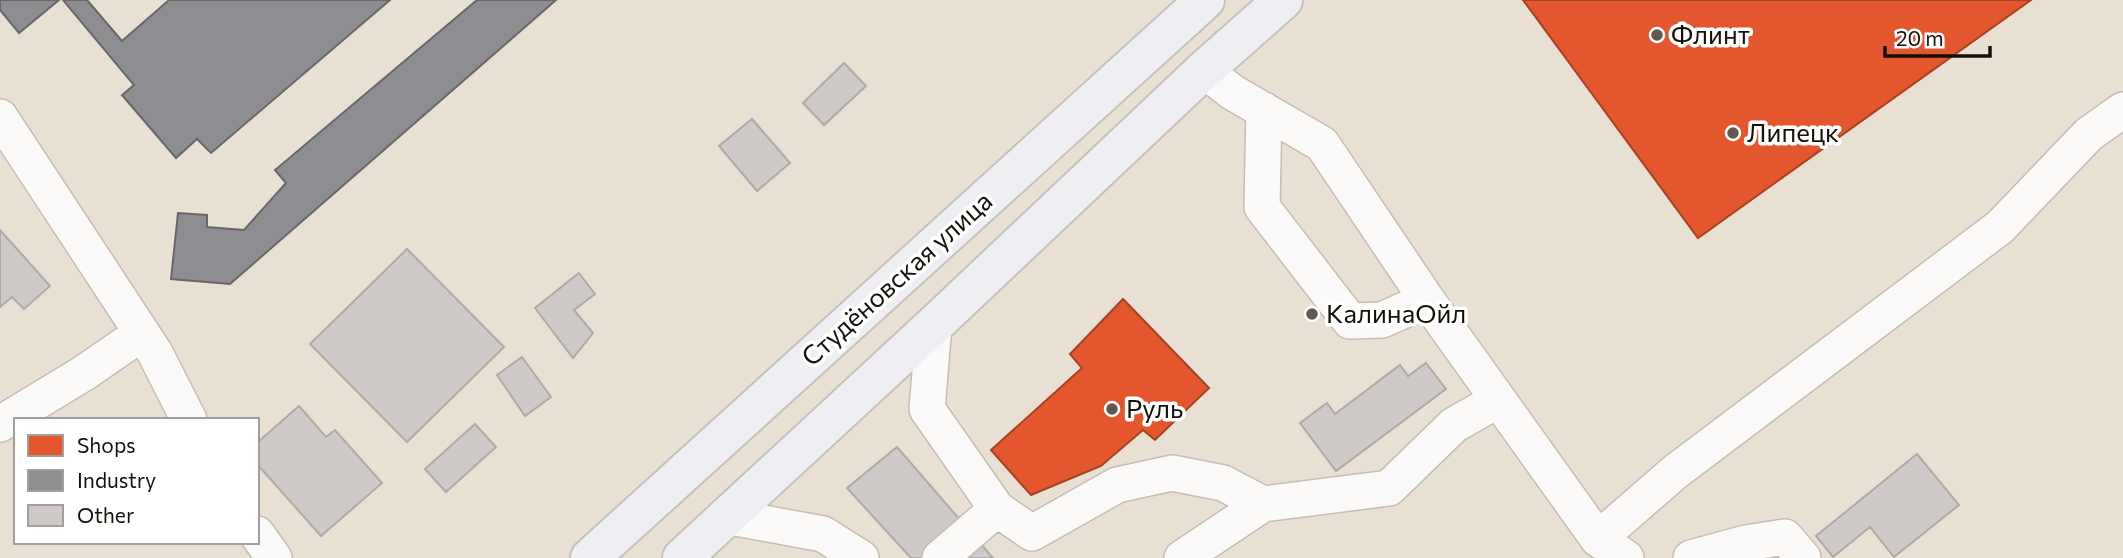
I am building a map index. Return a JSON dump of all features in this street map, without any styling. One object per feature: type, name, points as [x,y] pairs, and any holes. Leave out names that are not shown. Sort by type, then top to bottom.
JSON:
[{"type":"main road","name":"Студёновская улица","points":[[590,558],[1205,0]]},
{"type":"main road","points":[[682,558],[934,326],[1204,70],[1283,0]]},
{"type":"street","points":[[1204,70],[1232,92],[1322,144],[1598,549],[1626,558]]},
{"type":"street","points":[[1264,110],[1262,207],[1350,321],[1382,320],[1427,300]]},
{"type":"street","points":[[1598,549],[1675,472],[2000,227],[2089,134],[2123,110]]},
{"type":"street","points":[[0,117],[155,353],[188,418]]},
{"type":"street","points":[[934,326],[927,409],[998,509],[1032,533],[1117,485],[1171,473],[1223,483],[1263,504]]},
{"type":"street","points":[[0,424],[84,373],[142,333]]},
{"type":"street","points":[[1182,558],[1263,504],[1389,488],[1454,425],[1498,400]]},
{"type":"street","points":[[940,558],[998,509]]},
{"type":"street","points":[[725,516],[823,534],[861,558]]},
{"type":"street","points":[[259,537],[274,558]]},
{"type":"street","points":[[1691,558],[1746,543],[1785,537],[1803,558]]},
{"type":"building: Shops","name":"Липецк","points":[[1523,0],[2031,0],[1698,238]]},
{"type":"building: Shops","name":"Руль","points":[[1123,299],[1209,388],[1155,440],[1143,430],[1101,466],[1031,495],[991,450],[1082,368],[1070,354]]},
{"type":"building: Industry","points":[[0,0],[59,0],[19,33],[0,10]]},
{"type":"building: Industry","points":[[63,0],[87,0],[122,41],[169,0],[390,0],[211,153],[197,139],[176,158],[122,95],[134,85]]},
{"type":"building: Industry","points":[[477,0],[556,0],[230,284],[171,279],[178,213],[207,215],[207,227],[244,230],[286,183],[275,170]]},
{"type":"building: Other","points":[[844,63],[866,86],[824,125],[803,103]]},
{"type":"building: Other","points":[[752,119],[790,163],[757,191],[719,146]]},
{"type":"building: Other","points":[[0,230],[50,286],[24,309],[12,297],[0,307]]},
{"type":"building: Other","points":[[407,249],[504,347],[407,442],[310,344]]},
{"type":"building: Other","points":[[579,273],[595,294],[574,310],[593,333],[573,358],[535,308]]},
{"type":"building: Other","points":[[522,357],[551,397],[525,416],[497,375]]},
{"type":"building: Other","points":[[1426,363],[1446,389],[1336,471],[1300,423],[1327,403],[1335,414],[1400,365],[1408,376]]},
{"type":"building: Other","points":[[299,406],[326,437],[335,430],[382,483],[321,536],[259,466],[259,441]]},
{"type":"building: Other","points":[[475,424],[496,447],[446,492],[425,469]]},
{"type":"building: Other","points":[[897,447],[993,558],[911,558],[847,488]]},
{"type":"building: Other","points":[[1917,454],[1959,505],[1894,557],[1870,527],[1833,557],[1816,536]]},
{"type":"place","name":"Флинт","points":[[1657,35]]},
{"type":"place","name":"Липецк","points":[[1733,133]]},
{"type":"place","name":"КалинаОйл","points":[[1312,314]]},
{"type":"place","name":"Руль","points":[[1112,409]]}]
